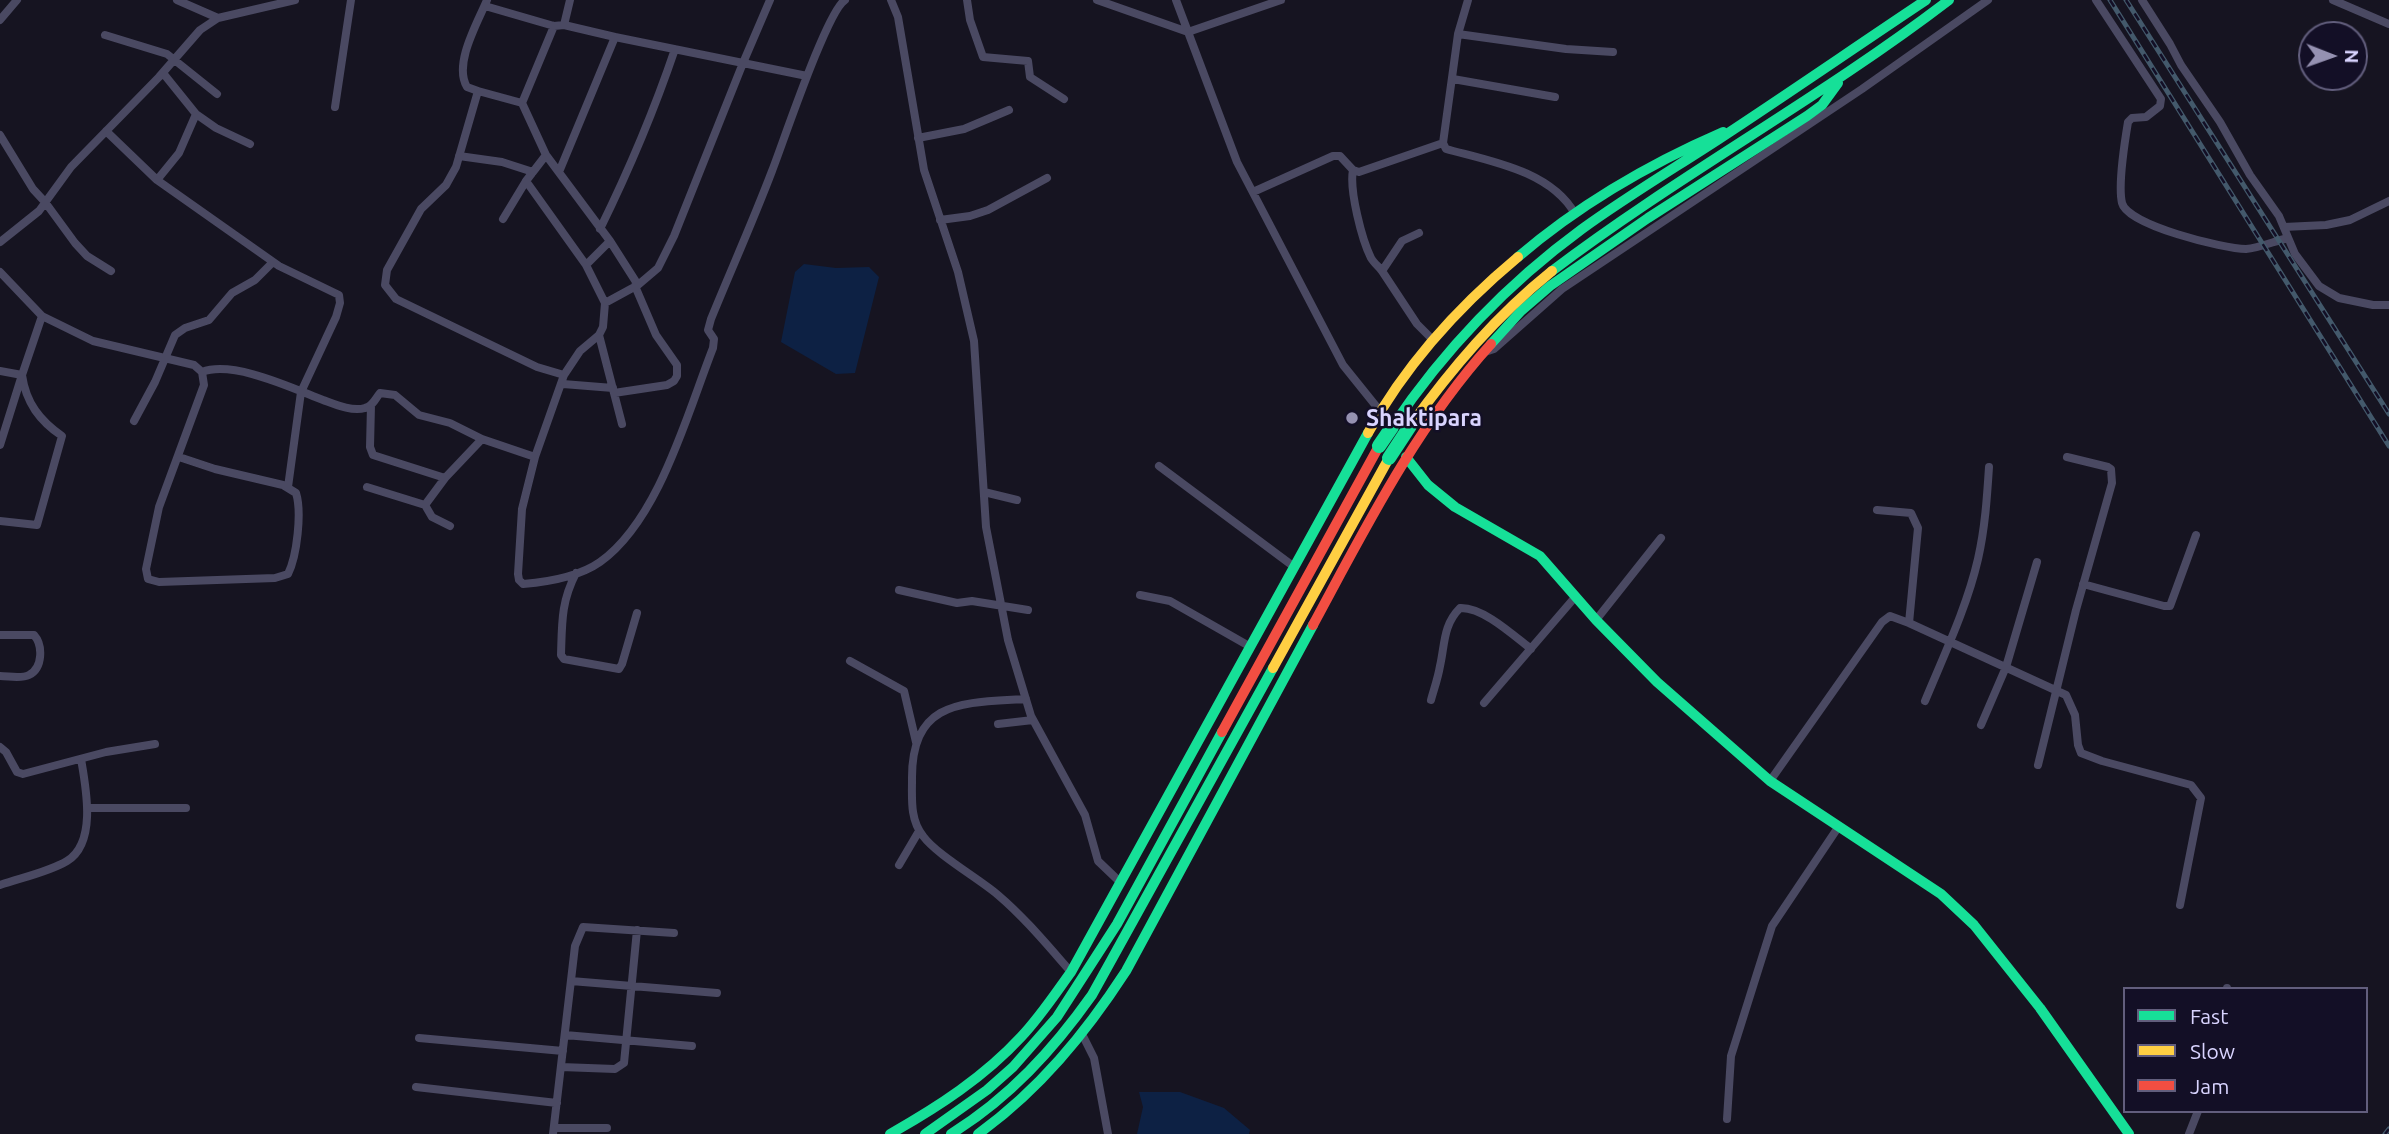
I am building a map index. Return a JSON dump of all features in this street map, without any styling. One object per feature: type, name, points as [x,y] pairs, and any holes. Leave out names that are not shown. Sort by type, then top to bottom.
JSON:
[{"type":"main road","points":[[925,1134],[995,1087],[1016,1067],[1063,1012],[1198,789],[1376,479],[1464,353],[1525,284],[1583,228],[1926,0]]},
{"type":"main road","points":[[1525,284],[1842,78],[1920,24],[1949,0]]},
{"type":"main road","points":[[978,1134],[1026,1095],[1103,1008],[1126,971],[1406,457],[1427,424],[1483,353],[1521,311],[1550,286],[1648,218],[1807,116],[1822,105],[1842,78]]},
{"type":"main road","points":[[890,1134],[946,1101],[988,1070],[1021,1036],[1071,972],[1380,411],[1432,339],[1500,271],[1575,214],[1653,163],[1688,145],[1741,124]]},
{"type":"main road","points":[[1406,457],[1428,485],[1454,507],[1540,556],[1596,620],[1657,682],[1770,781],[1941,894],[1973,925],[2040,1008],[2129,1134]]},
{"type":"main road","points":[[951,1134],[994,1105],[1037,1064],[1072,1024],[1092,995],[1143,905],[1198,789]]},
{"type":"street","points":[[0,20],[17,0]]},
{"type":"street","points":[[177,0],[218,18]]},
{"type":"street","points":[[0,242],[39,211],[71,167],[163,73],[200,30],[218,18],[295,0]]},
{"type":"street","points":[[335,107],[351,0]]},
{"type":"street","points":[[564,25],[570,0]]},
{"type":"street","points":[[605,303],[636,286],[658,268],[674,236],[771,0]]},
{"type":"street","points":[[526,181],[586,265],[605,303],[600,335],[580,351],[564,380],[535,457],[522,509],[519,577],[526,584],[576,573],[598,564],[623,542],[646,511],[665,473],[713,348],[711,319],[772,173],[807,76],[835,10],[845,0]]},
{"type":"street","points":[[891,0],[898,17],[924,170],[958,272],[974,341],[986,527],[1008,640],[1033,720],[1085,815],[1098,860],[1121,883]]},
{"type":"street","points":[[967,0],[970,19],[983,57],[1028,61],[1030,77],[1063,99]]},
{"type":"street","points":[[1097,0],[1188,32],[1281,0]]},
{"type":"street","points":[[1176,0],[1237,162],[1343,365],[1380,411],[1406,457]]},
{"type":"street","points":[[1468,0],[1458,34],[1443,143],[1446,149],[1508,167],[1541,180],[1567,200],[1575,214]]},
{"type":"street","points":[[1483,353],[1494,349],[1572,282],[1862,89],[1988,0]]},
{"type":"street","points":[[2096,0],[2161,100],[2160,106],[2146,117],[2132,118],[2128,122],[2122,188],[2122,204],[2127,212],[2166,229],[2229,248],[2249,249],[2288,238]]},
{"type":"street","points":[[2142,0],[2171,44],[2181,65],[2220,122],[2250,175],[2279,216],[2295,254],[2312,277],[2330,294],[2359,303],[2389,305]]},
{"type":"street","points":[[2333,0],[2389,24]]},
{"type":"street","points":[[522,103],[467,87],[462,78],[461,69],[486,3],[554,26],[564,25],[807,76]]},
{"type":"street","points":[[478,91],[446,185],[421,209],[387,270],[385,278],[388,291],[396,299],[458,331],[564,380],[614,391],[667,385],[674,381],[678,370],[675,361],[646,316],[636,286],[610,241],[546,155],[522,103],[554,26]]},
{"type":"street","points":[[1458,34],[1566,49],[1613,52]]},
{"type":"street","points":[[105,35],[154,49],[175,59],[217,94]]},
{"type":"street","points":[[559,172],[615,37]]},
{"type":"street","points":[[600,229],[654,110],[675,49]]},
{"type":"street","points":[[163,73],[196,114],[216,128],[250,144]]},
{"type":"street","points":[[1453,79],[1555,97]]},
{"type":"street","points":[[918,138],[964,129],[1009,110]]},
{"type":"street","points":[[157,180],[178,153],[196,114]]},
{"type":"street","points":[[106,131],[157,180],[273,262],[334,292],[340,299],[336,317],[301,392],[288,487]]},
{"type":"street","points":[[0,135],[33,189],[46,202],[75,243],[87,256],[111,271]]},
{"type":"street","points":[[1253,192],[1333,156],[1340,156],[1359,173],[1443,143]]},
{"type":"street","points":[[503,219],[526,181],[546,155]]},
{"type":"street","points":[[458,156],[502,162],[533,172]]},
{"type":"street","points":[[1353,170],[1351,184],[1372,259],[1417,324],[1432,339]]},
{"type":"street","points":[[940,220],[970,216],[988,210],[1047,178]]},
{"type":"street","points":[[2284,227],[2326,225],[2350,220],[2389,201]]},
{"type":"street","points":[[1382,271],[1402,241],[1419,233]]},
{"type":"street","points":[[586,265],[610,241]]},
{"type":"street","points":[[134,421],[166,359],[175,335],[185,328],[209,320],[232,293],[255,280],[273,262]]},
{"type":"street","points":[[0,272],[42,316],[93,341],[194,365],[202,372],[204,385],[159,507],[146,569],[146,575],[151,581],[284,577],[291,569],[299,510],[296,493],[288,487],[178,457]]},
{"type":"street","points":[[0,445],[42,316]]},
{"type":"street","points":[[600,335],[622,424]]},
{"type":"street","points":[[202,372],[216,368],[227,369],[336,405],[359,409],[371,405]]},
{"type":"street","points":[[0,371],[22,375]]},
{"type":"street","points":[[0,521],[37,525],[62,436],[37,415],[22,375]]},
{"type":"street","points":[[445,478],[373,455],[370,447],[371,405],[378,394],[391,394],[419,415],[450,422],[482,439],[535,457]]},
{"type":"street","points":[[425,505],[445,478],[482,439]]},
{"type":"street","points":[[2038,765],[2083,584],[2112,483],[2111,469],[2067,457]]},
{"type":"street","points":[[1159,466],[1293,566]]},
{"type":"street","points":[[1925,701],[1950,642],[1978,560],[1986,514],[1989,467]]},
{"type":"street","points":[[367,487],[425,505],[432,517],[450,526]]},
{"type":"street","points":[[984,492],[1017,499]]},
{"type":"street","points":[[1877,510],[1911,513],[1917,521],[1909,623]]},
{"type":"street","points":[[2083,584],[2170,606],[2196,535]]},
{"type":"street","points":[[1596,620],[1661,538]]},
{"type":"street","points":[[1981,725],[2006,667],[2037,562]]},
{"type":"street","points":[[576,573],[567,590],[562,609],[561,655],[564,659],[619,669],[637,613]]},
{"type":"street","points":[[899,590],[957,603],[972,601],[1028,610]]},
{"type":"street","points":[[1139,595],[1170,601],[1250,646]]},
{"type":"street","points":[[1485,703],[1576,596]]},
{"type":"street","points":[[1431,700],[1445,633],[1450,619],[1460,608],[1471,609],[1497,623],[1531,649]]},
{"type":"street","points":[[1770,781],[1882,622],[1890,616],[2066,695],[2073,708],[2081,753],[2191,785],[2199,792],[2201,798],[2180,905]]},
{"type":"street","points":[[0,635],[34,635],[40,645],[40,657],[32,674],[24,677],[0,676]]},
{"type":"street","points":[[850,661],[904,691],[916,742]]},
{"type":"street","points":[[1026,699],[960,704],[940,713],[926,724],[916,742],[912,760],[914,819],[925,840],[999,896],[1071,972]]},
{"type":"street","points":[[998,724],[1033,720]]},
{"type":"street","points":[[0,747],[6,751],[14,769],[23,774],[106,752],[155,744]]},
{"type":"street","points":[[0,886],[66,862],[77,853],[83,840],[87,808],[81,759]]},
{"type":"street","points":[[87,808],[186,808]]},
{"type":"street","points":[[1727,1119],[1731,1056],[1772,926],[1839,826]]},
{"type":"street","points":[[899,865],[919,831]]},
{"type":"street","points":[[607,1128],[554,1131],[575,946],[583,927],[674,933]]},
{"type":"street","points":[[561,1067],[615,1069],[624,1063],[637,930]]},
{"type":"street","points":[[571,981],[717,993]]},
{"type":"street","points":[[1082,1034],[1094,1058],[1108,1134]]},
{"type":"street","points":[[565,1035],[692,1046]]},
{"type":"street","points":[[419,1038],[563,1051]]},
{"type":"street","points":[[416,1087],[557,1102]]},
{"type":"street","points":[[2189,1134],[2197,1113]]},
{"type":"water","points":[[804,264],[836,268],[869,267],[879,277],[855,373],[836,374],[781,342],[795,272]]},
{"type":"water","points":[[1139,1092],[1180,1092],[1224,1108],[1250,1130],[1249,1134],[1137,1134],[1143,1107]]},
{"type":"railway","points":[[2110,0],[2389,446]]},
{"type":"railway","points":[[2126,0],[2389,414]]},
{"type":"railway","points":[[2385,1134],[2389,1129]]},
{"type":"traffic: fast","points":[[1392,427],[1455,345],[1528,272],[1554,250],[1926,0]]},
{"type":"traffic: fast","points":[[1552,271],[1650,202],[1851,70],[1949,0]]},
{"type":"traffic: fast","points":[[1491,344],[1521,311],[1550,286],[1648,218],[1807,116],[1822,105],[1838,83]]},
{"type":"traffic: fast","points":[[1518,257],[1566,220],[1616,187],[1723,132]]},
{"type":"traffic: fast","points":[[1389,458],[1410,426]]},
{"type":"traffic: fast","points":[[1379,446],[1392,427]]},
{"type":"traffic: fast","points":[[890,1134],[943,1102],[1007,1052],[1071,972],[1368,433]]},
{"type":"traffic: fast","points":[[1406,457],[1428,485],[1455,507],[1540,556],[1596,620],[1657,682],[1770,781],[1941,894],[1974,925],[2040,1008],[2129,1134]]},
{"type":"traffic: fast","points":[[978,1134],[1021,1099],[1060,1060],[1126,971],[1313,625]]},
{"type":"traffic: fast","points":[[951,1134],[992,1105],[1029,1072],[1062,1035],[1092,995],[1273,668]]},
{"type":"traffic: fast","points":[[925,1134],[987,1090],[1013,1067],[1057,1017],[1117,924],[1222,732]]},
{"type":"traffic: slow","points":[[1368,433],[1416,360],[1454,316],[1518,257]]},
{"type":"traffic: slow","points":[[1410,426],[1476,344],[1512,306],[1552,271]]},
{"type":"traffic: slow","points":[[1273,668],[1389,458]]},
{"type":"traffic: jam","points":[[1313,625],[1373,515],[1416,444],[1439,409],[1491,344]]},
{"type":"traffic: jam","points":[[1222,732],[1379,446]]},
{"type":"place","name":"Shaktipara","points":[[1352,418]]}]
